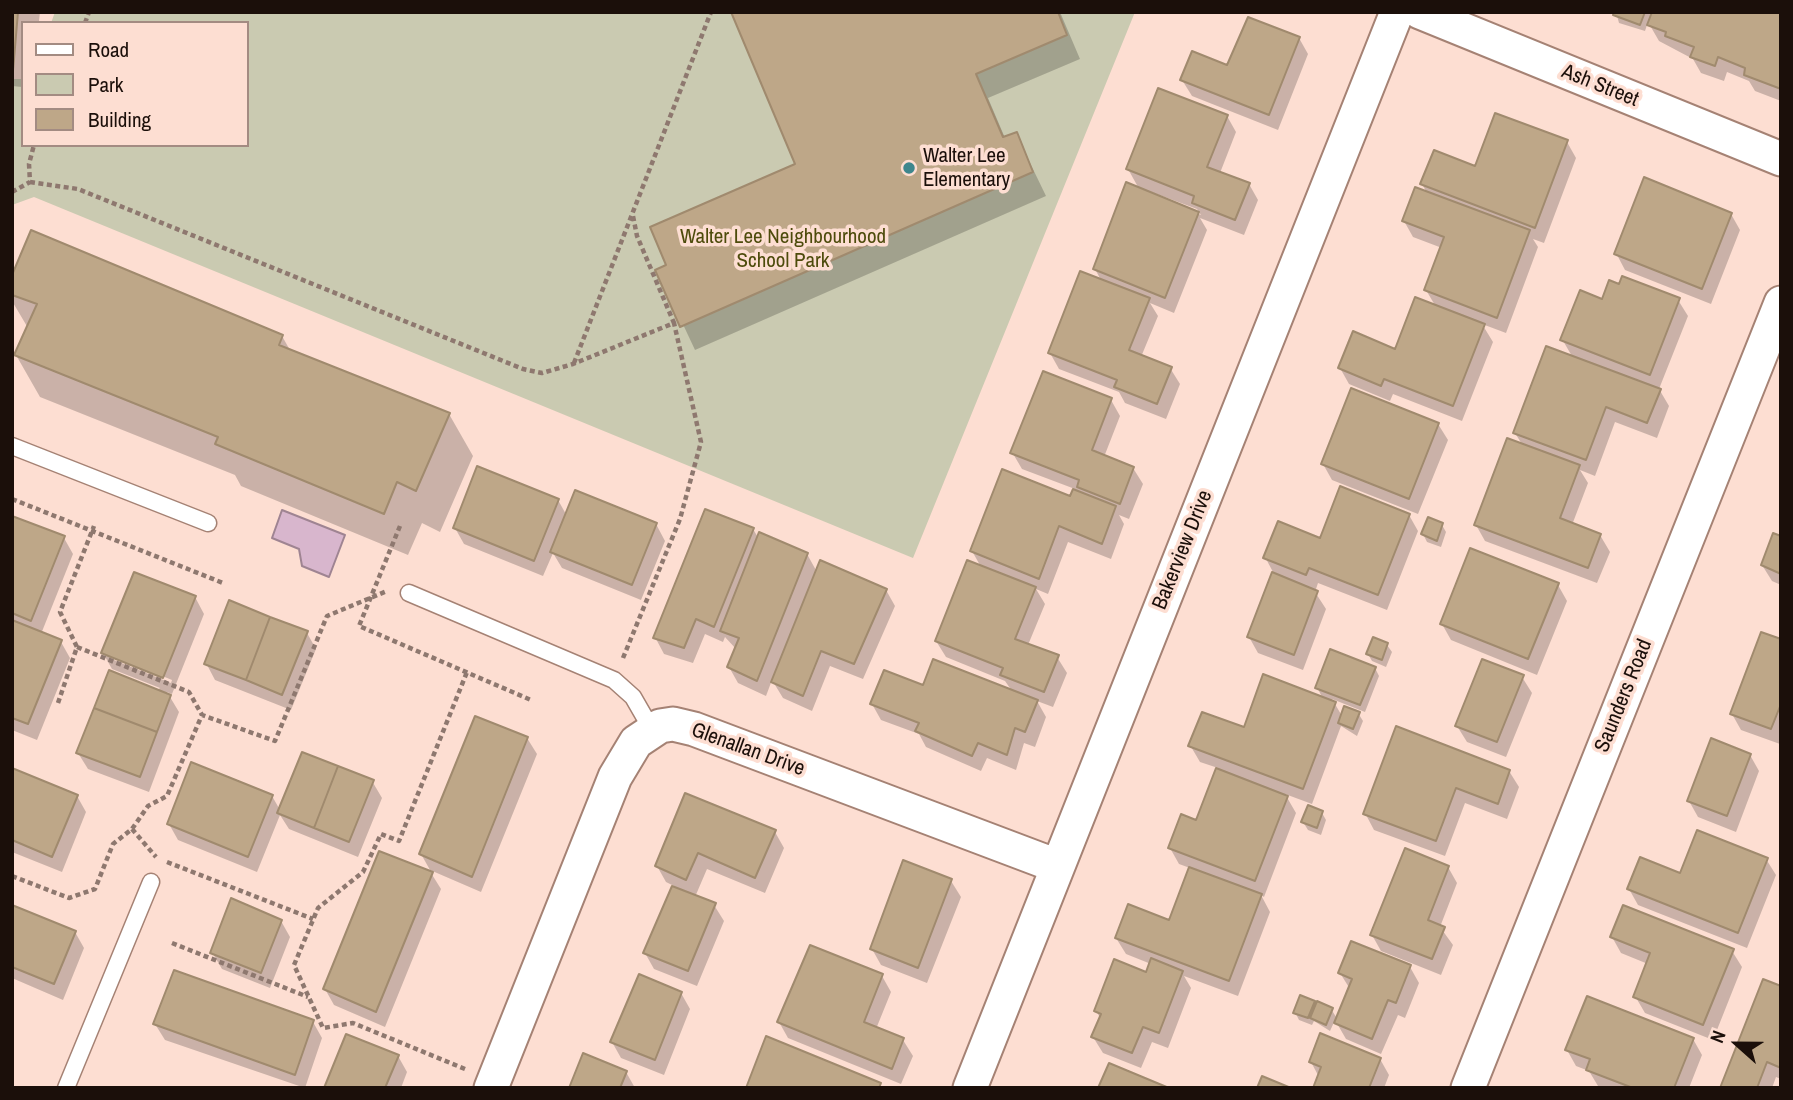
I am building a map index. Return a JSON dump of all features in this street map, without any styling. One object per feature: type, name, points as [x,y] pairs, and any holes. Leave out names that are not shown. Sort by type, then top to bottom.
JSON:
[{"type":"street","name":"Bakerview Drive","points":[[970,1088],[1397,12]]},
{"type":"street","name":"Ash Street","points":[[1420,12],[1781,159]]},
{"type":"street","name":"Saunders Road","points":[[1468,1088],[1781,303]]},
{"type":"street","name":"Glenallan Drive","points":[[652,730],[660,726],[684,726],[1057,866]]},
{"type":"street","points":[[478,1079],[615,777],[636,742],[652,730]]},
{"type":"lane","points":[[12,446],[208,523]]},
{"type":"lane","points":[[409,593],[614,680],[633,696],[652,730]]},
{"type":"lane","points":[[66,1088],[151,882]]},
{"type":"path","points":[[573,364],[711,12]]},
{"type":"path","points":[[30,182],[29,163],[33,147]]},
{"type":"path","points":[[12,192],[30,182],[78,189],[523,369],[542,373],[573,364],[674,323]]},
{"type":"path","points":[[614,680],[680,519],[701,442],[674,323],[637,236],[633,216]]},
{"type":"path","points":[[12,499],[223,583]]},
{"type":"path","points":[[400,526],[359,626],[531,700]]},
{"type":"path","points":[[93,529],[60,612],[77,647],[189,692],[202,715],[275,741],[327,616],[391,589],[409,593]]},
{"type":"path","points":[[58,704],[77,647]]},
{"type":"path","points":[[467,672],[399,841],[381,834],[363,872],[318,908],[294,965],[323,1028],[352,1023],[478,1079]]},
{"type":"path","points":[[12,876],[69,898],[95,889],[113,844],[132,829],[148,806],[167,796],[202,715]]},
{"type":"path","points":[[132,829],[155,857],[313,919]]},
{"type":"path","points":[[172,943],[309,997]]},
{"type":"green space","name":"Walter Lee Neighbourhood School Park","points":[[55,12],[1135,12],[913,558],[34,197],[12,205],[12,79],[21,79],[21,147],[248,147],[248,21],[52,21]]},
{"type":"shaded area","points":[[282,510],[345,535],[329,577],[302,566],[299,549],[272,538]]},
{"type":"building","points":[[12,12],[18,12],[13,71],[12,71]]},
{"type":"building","name":"Walter Lee Elementary","points":[[731,12],[1058,12],[1067,35],[976,74],[1003,137],[1017,132],[1033,172],[680,327],[655,270],[666,265],[650,227],[795,164]]},
{"type":"building","points":[[1614,12],[1645,12],[1640,25],[1613,15]]},
{"type":"building","points":[[1652,12],[1781,12],[1781,89],[1744,75],[1745,68],[1718,57],[1715,66],[1690,57],[1694,47],[1665,36],[1666,32],[1647,25]]},
{"type":"building","points":[[1248,17],[1300,37],[1269,115],[1180,80],[1192,51],[1227,65]]},
{"type":"building","points":[[1158,88],[1228,115],[1207,167],[1250,183],[1235,220],[1192,203],[1194,196],[1126,169]]},
{"type":"building","points":[[1495,113],[1568,140],[1535,228],[1420,184],[1434,150],[1475,166]]},
{"type":"building","points":[[1644,177],[1732,213],[1702,289],[1614,254]]},
{"type":"building","points":[[1126,182],[1199,212],[1165,298],[1093,269]]},
{"type":"building","points":[[1415,187],[1530,230],[1497,318],[1424,290],[1444,237],[1402,221]]},
{"type":"building","points":[[31,230],[283,335],[279,345],[450,413],[416,491],[397,482],[384,514],[215,444],[218,437],[14,355],[37,304],[12,295],[12,275]]},
{"type":"building","points":[[1080,271],[1150,298],[1129,350],[1172,367],[1157,404],[1114,387],[1117,380],[1048,353]]},
{"type":"building","points":[[1622,276],[1680,298],[1650,375],[1560,340],[1580,290],[1602,299],[1609,280],[1619,284]]},
{"type":"building","points":[[1415,297],[1485,324],[1453,406],[1384,379],[1381,386],[1338,368],[1353,331],[1395,349]]},
{"type":"building","points":[[1546,346],[1661,389],[1647,423],[1606,407],[1586,460],[1513,433]]},
{"type":"building","points":[[1043,371],[1112,398],[1092,450],[1134,467],[1120,504],[1077,487],[1079,480],[1010,453]]},
{"type":"building","points":[[1351,388],[1439,423],[1409,499],[1321,464]]},
{"type":"building","points":[[1507,438],[1580,465],[1560,518],[1601,534],[1588,568],[1474,525]]},
{"type":"building","points":[[477,466],[559,499],[534,561],[453,528]]},
{"type":"building","points":[[1002,469],[1070,496],[1073,489],[1116,506],[1102,544],[1059,526],[1039,579],[970,551]]},
{"type":"building","points":[[1340,486],[1410,514],[1378,595],[1309,568],[1306,575],[1263,558],[1278,521],[1320,538]]},
{"type":"building","points":[[575,490],[657,523],[632,585],[550,552]]},
{"type":"building","points":[[705,509],[754,528],[714,627],[696,619],[684,648],[653,638]]},
{"type":"building","points":[[12,516],[65,536],[31,621],[12,613]]},
{"type":"building","points":[[1428,517],[1443,523],[1437,541],[1421,534]]},
{"type":"building","points":[[759,532],[808,553],[757,681],[727,667],[739,638],[720,631]]},
{"type":"building","points":[[1773,533],[1781,536],[1781,574],[1761,565]]},
{"type":"building","points":[[1470,548],[1559,583],[1528,659],[1440,624]]},
{"type":"building","points":[[820,560],[887,589],[854,664],[821,651],[803,696],[771,682]]},
{"type":"building","points":[[967,560],[1036,587],[1015,639],[1059,655],[1044,692],[1000,675],[1003,668],[935,641]]},
{"type":"building","points":[[134,572],[196,596],[163,678],[101,653]]},
{"type":"building","points":[[1272,572],[1318,591],[1294,655],[1247,637]]},
{"type":"building","points":[[229,600],[270,617],[246,680],[204,664]]},
{"type":"building","points":[[270,617],[308,631],[282,695],[246,680]]},
{"type":"building","points":[[12,620],[62,640],[28,724],[12,718]]},
{"type":"building","points":[[1761,632],[1781,639],[1781,704],[1771,729],[1730,714]]},
{"type":"building","points":[[1373,637],[1388,643],[1382,660],[1366,654]]},
{"type":"building","points":[[1330,649],[1376,667],[1360,705],[1315,688]]},
{"type":"building","points":[[933,659],[1038,700],[1025,732],[1015,728],[1007,755],[978,743],[972,756],[915,731],[919,723],[870,704],[884,670],[923,685]]},
{"type":"building","points":[[1482,659],[1524,675],[1497,742],[1455,726]]},
{"type":"building","points":[[109,670],[171,695],[157,732],[94,708]]},
{"type":"building","points":[[1263,674],[1336,702],[1303,789],[1188,746],[1202,712],[1244,727]]},
{"type":"building","points":[[1344,706],[1360,712],[1353,729],[1338,723]]},
{"type":"building","points":[[94,708],[157,732],[140,777],[76,753]]},
{"type":"building","points":[[475,716],[528,737],[472,877],[419,854]]},
{"type":"building","points":[[1396,726],[1510,770],[1498,804],[1456,788],[1436,841],[1363,814]]},
{"type":"building","points":[[1711,738],[1751,754],[1727,816],[1687,801]]},
{"type":"building","points":[[302,752],[338,766],[314,828],[277,813]]},
{"type":"building","points":[[191,762],[273,795],[248,857],[167,824]]},
{"type":"building","points":[[338,766],[374,780],[349,842],[314,828]]},
{"type":"building","points":[[12,768],[78,795],[52,857],[12,840]]},
{"type":"building","points":[[1216,768],[1288,796],[1255,881],[1168,848],[1181,814],[1196,820]]},
{"type":"building","points":[[685,793],[776,830],[755,878],[698,853],[686,880],[655,866]]},
{"type":"building","points":[[1308,805],[1323,811],[1317,828],[1301,822]]},
{"type":"building","points":[[1697,830],[1768,858],[1738,933],[1627,889],[1640,857],[1680,873]]},
{"type":"building","points":[[1405,848],[1449,866],[1428,920],[1445,927],[1432,959],[1370,935]]},
{"type":"building","points":[[379,851],[433,872],[376,1012],[323,989]]},
{"type":"building","points":[[903,860],[952,879],[918,968],[870,949]]},
{"type":"building","points":[[1189,867],[1262,894],[1229,981],[1115,938],[1128,904],[1169,920]]},
{"type":"building","points":[[672,886],[716,903],[688,971],[643,953]]},
{"type":"building","points":[[231,898],[282,920],[261,973],[210,953]]},
{"type":"building","points":[[12,905],[76,931],[54,984],[12,967]]},
{"type":"building","points":[[1623,905],[1734,949],[1703,1025],[1633,997],[1650,953],[1610,937]]},
{"type":"building","points":[[1351,941],[1411,965],[1396,1003],[1388,1000],[1372,1039],[1334,1023],[1352,979],[1338,973]]},
{"type":"building","points":[[810,945],[883,974],[864,1022],[904,1038],[892,1069],[777,1022]]},
{"type":"building","points":[[1151,958],[1183,971],[1159,1033],[1143,1027],[1132,1053],[1091,1037],[1101,1014],[1094,1011],[1114,959],[1146,972]]},
{"type":"building","points":[[174,970],[314,1020],[295,1075],[153,1024]]},
{"type":"building","points":[[639,974],[682,992],[655,1060],[610,1042]]},
{"type":"building","points":[[1763,979],[1781,986],[1781,1068],[1767,1062],[1757,1088],[1720,1088]]},
{"type":"building","points":[[1300,995],[1315,1001],[1308,1018],[1293,1013]]},
{"type":"building","points":[[1587,996],[1694,1038],[1674,1088],[1633,1088],[1586,1070],[1590,1059],[1565,1050]]},
{"type":"building","points":[[1317,1001],[1333,1008],[1326,1025],[1310,1018]]},
{"type":"building","points":[[1320,1033],[1381,1058],[1369,1088],[1313,1088],[1321,1067],[1309,1062]]},
{"type":"building","points":[[346,1034],[399,1055],[385,1088],[324,1088]]},
{"type":"building","points":[[766,1036],[881,1083],[879,1088],[746,1088]]},
{"type":"building","points":[[583,1053],[627,1071],[620,1088],[569,1088]]},
{"type":"building","points":[[1109,1063],[1169,1088],[1098,1088]]},
{"type":"building","points":[[1262,1076],[1291,1088],[1257,1088]]},
{"type":"place","name":"Walter Lee Elementary","points":[[909,168]]}]
